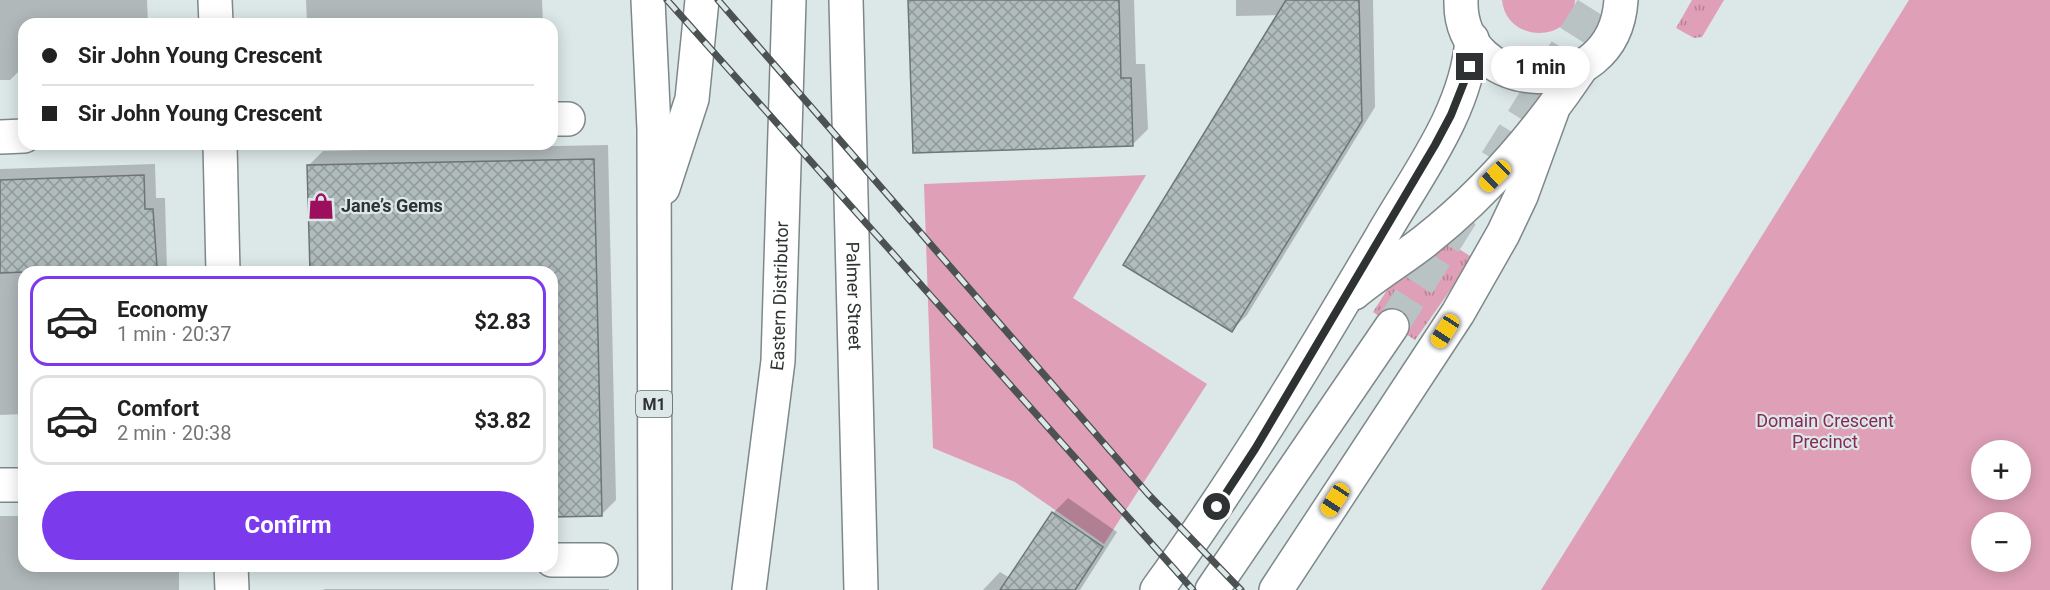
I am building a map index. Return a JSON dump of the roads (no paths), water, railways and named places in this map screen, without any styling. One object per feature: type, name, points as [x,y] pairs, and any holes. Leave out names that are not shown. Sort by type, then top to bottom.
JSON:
[{"type":"main road","points":[[215,0],[216,18]]},
{"type":"main road","name":"M1","points":[[648,0],[654,129],[655,590]]},
{"type":"main road","points":[[654,218],[692,99],[702,0]]},
{"type":"main road","name":"Eastern Distributor","points":[[749,590],[778,361],[789,0]]},
{"type":"main road","name":"Palmer Street","points":[[846,0],[861,590]]},
{"type":"main road","points":[[1463,16],[1485,56],[1501,68],[1520,75],[1541,78],[1562,76],[1581,68],[1595,58],[1616,28],[1622,3]]},
{"type":"main road","points":[[1157,590],[1255,449],[1344,302],[1451,115],[1470,67],[1463,16]]},
{"type":"main road","points":[[1344,302],[1444,225],[1511,160],[1552,111],[1581,68]]},
{"type":"main road","points":[[1276,590],[1458,313],[1486,265],[1521,196],[1552,111]]},
{"type":"main road","points":[[0,137],[18,136]]},
{"type":"main road","points":[[220,150],[223,266]]},
{"type":"main road","points":[[1212,590],[1392,326]]},
{"type":"main road","points":[[0,485],[18,485]]},
{"type":"main road","points":[[558,560],[601,560]]},
{"type":"main road","points":[[231,572],[232,590]]},
{"type":"tunnel","points":[[1496,161],[1597,0]]},
{"type":"tunnel","points":[[1392,326],[1464,212]]},
{"type":"railway","points":[[667,0],[1193,590]]},
{"type":"railway","points":[[718,0],[1148,494],[1241,590]]},
{"type":"place","name":"Jane’s Gems","points":[[321,206]]},
{"type":"park label","name":"Domain Crescent Precinct","points":[[1825,431]]}]
